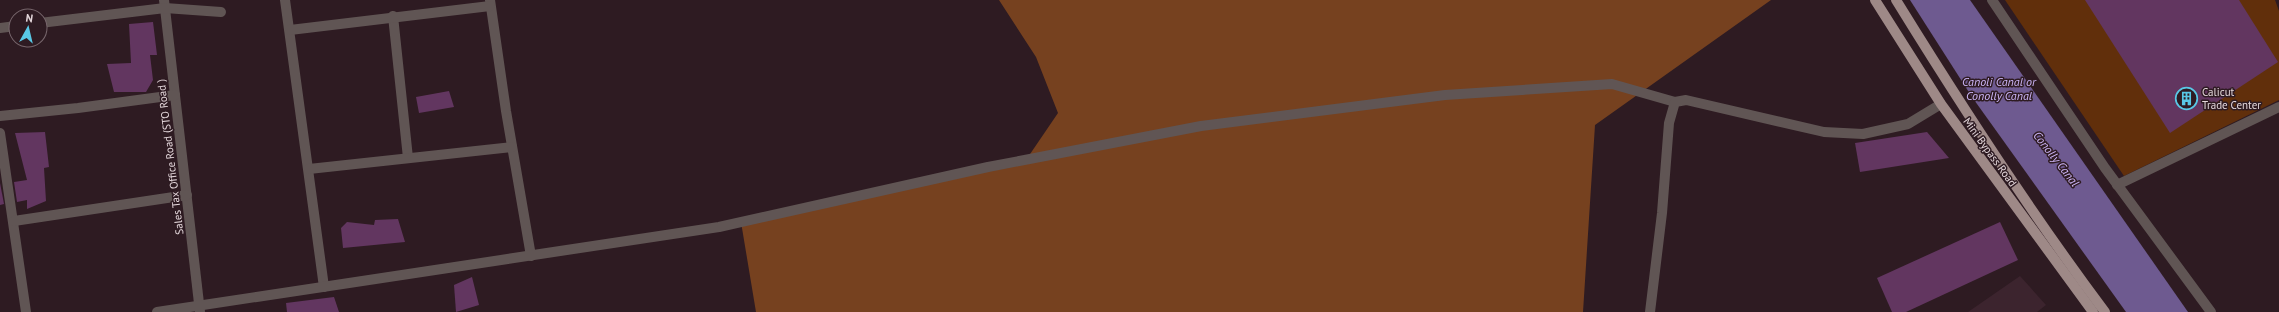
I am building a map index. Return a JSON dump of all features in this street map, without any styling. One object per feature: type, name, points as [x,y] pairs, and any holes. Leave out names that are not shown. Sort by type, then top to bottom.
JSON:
[{"type":"main road","name":"Mini Bypass Road","points":[[1875,0],[1941,104],[2093,312]]},
{"type":"main road","name":"Mini Bypass Road","points":[[1896,0],[1962,106],[2050,237],[2106,312]]},
{"type":"street","points":[[285,0],[324,287]]},
{"type":"street","points":[[1992,0],[2117,185],[2211,312]]},
{"type":"street","points":[[290,30],[490,3],[512,147],[531,256]]},
{"type":"street","points":[[48,22],[164,4],[221,12]]},
{"type":"street","name":"Sales Tax Office Road (STO Road )","points":[[164,4],[200,309]]},
{"type":"street","points":[[393,16],[408,158]]},
{"type":"street","points":[[157,312],[200,309],[324,287],[719,227],[988,167],[1201,126],[1445,95],[1612,84],[1675,102],[1686,100],[1824,132],[1863,134],[1908,124],[1941,104]]},
{"type":"street","points":[[0,116],[78,108],[175,95]]},
{"type":"street","points":[[1650,312],[1662,213],[1669,123],[1675,102]]},
{"type":"street","points":[[2117,185],[2279,107]]},
{"type":"street","points":[[0,133],[14,221],[26,312]]},
{"type":"street","points":[[308,169],[512,147]]},
{"type":"street","points":[[14,221],[187,195]]},
{"type":"shaded area","points":[[999,0],[1771,0],[1595,125],[1583,312],[756,312],[741,222],[1026,160],[1058,113],[1036,57]]},
{"type":"shaded area","points":[[2005,0],[2275,0],[2279,11],[2279,100],[2124,176]]},
{"type":"shaded area","points":[[2020,276],[2046,305],[2037,312],[1968,312]]},
{"type":"water","name":"Canoli Canal or Conolly Canal","points":[[1910,0],[1970,0],[2188,312],[2126,312],[1972,97]]},
{"type":"building","name":"Calicut Trade Center","points":[[2085,0],[2239,0],[2278,62],[2170,133]]},
{"type":"building","points":[[153,22],[157,55],[150,55],[153,80],[146,92],[114,92],[107,64],[131,63],[129,24]]},
{"type":"building","points":[[449,91],[454,107],[419,113],[416,97]]},
{"type":"building","points":[[45,132],[49,167],[44,168],[46,201],[27,209],[27,200],[17,202],[14,182],[27,180],[15,133]]},
{"type":"building","points":[[1927,132],[1949,158],[1860,172],[1855,143]]},
{"type":"building","points":[[0,183],[4,204],[0,205]]},
{"type":"building","points":[[398,219],[405,242],[343,248],[341,228],[347,222],[374,225],[375,220]]},
{"type":"building","points":[[2000,222],[2018,260],[1906,312],[1892,312],[1877,278]]},
{"type":"building","points":[[472,277],[479,305],[456,312],[454,285]]},
{"type":"building","points":[[334,297],[339,312],[287,312],[286,303]]},
{"type":"place","name":"Calicut Trade Center","points":[[2186,98]]},
{"type":"water label","name":"Conolly Canal","points":[[2056,159]]}]
